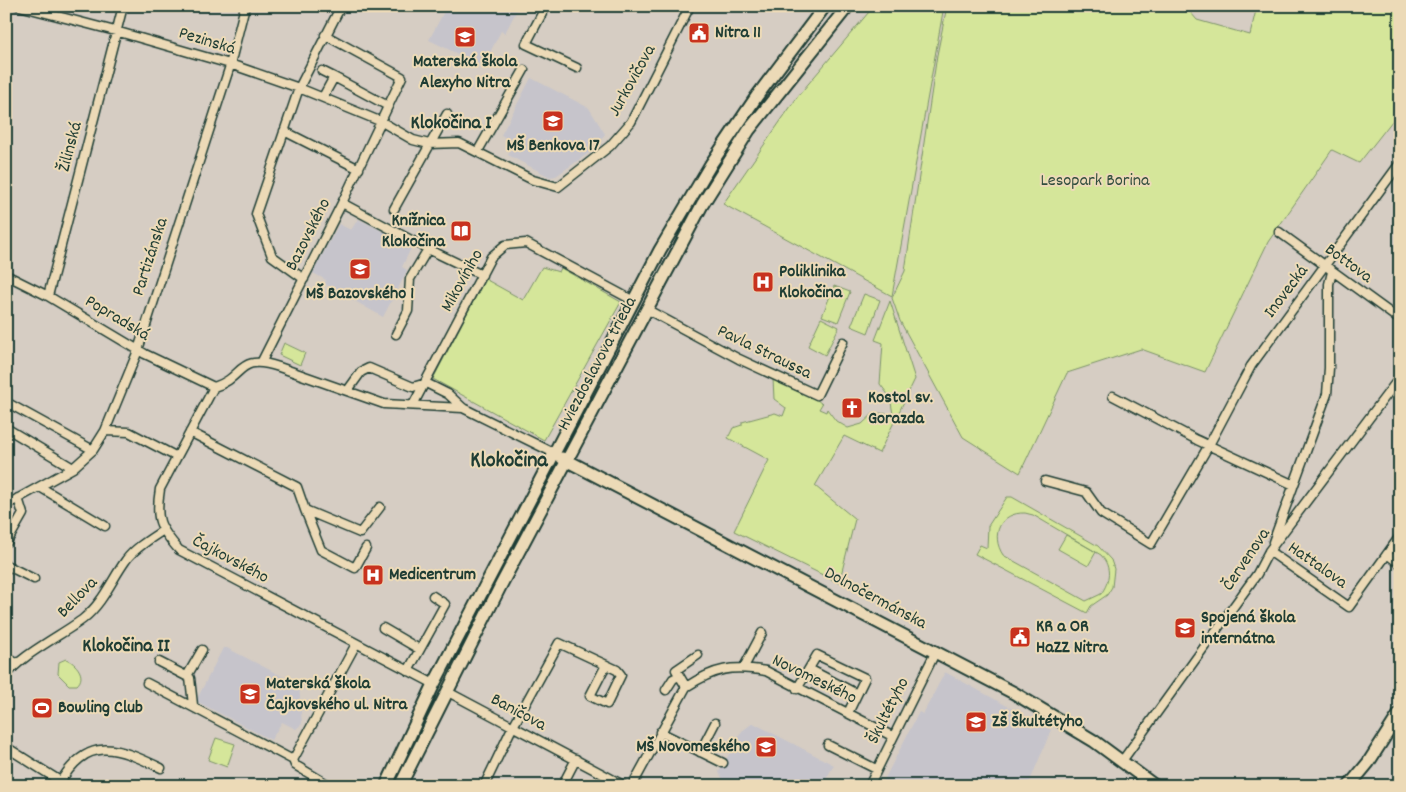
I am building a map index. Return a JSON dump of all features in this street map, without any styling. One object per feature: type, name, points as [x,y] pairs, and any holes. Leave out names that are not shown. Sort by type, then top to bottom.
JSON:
[{"type":"street","name":"Pezinská","points":[[20,6],[117,31],[230,64],[323,97],[382,122]]},
{"type":"street","name":"Žilinská","points":[[48,296],[123,6]]},
{"type":"street","name":"Partizánska","points":[[6,504],[40,488],[73,468],[93,450],[105,431],[138,348],[230,64],[245,6]]},
{"type":"street","points":[[304,279],[272,256],[256,214],[299,88],[341,6]]},
{"type":"street","points":[[546,6],[526,44],[577,68]]},
{"type":"street","name":"Jurkovičova","points":[[382,122],[412,140],[429,144],[459,143],[533,180],[558,187],[610,146],[631,122],[690,6]]},
{"type":"street","name":"Hviezdoslavova trieda","points":[[386,786],[434,684],[660,250],[710,164],[757,96],[825,6]]},
{"type":"street","name":"Hviezdoslavova trieda","points":[[400,786],[502,585],[702,205],[749,130],[848,6]]},
{"type":"street","name":"Bazovského","points":[[262,361],[359,169],[402,77],[326,35]]},
{"type":"street","points":[[478,151],[524,70]]},
{"type":"street","points":[[322,71],[388,106]]},
{"type":"street","points":[[323,97],[334,77]]},
{"type":"street","points":[[394,209],[447,114]]},
{"type":"street","points":[[284,131],[359,169]]},
{"type":"street","name":"Inovecká","points":[[1045,481],[1086,492],[1101,513],[1150,544],[1209,445],[1251,366],[1400,163]]},
{"type":"street","points":[[342,203],[428,249],[482,275]]},
{"type":"street","name":"Bottova","points":[[1279,232],[1400,320]]},
{"type":"street","name":"Mikovíniho","points":[[413,405],[491,257],[505,245],[526,243],[634,301]]},
{"type":"street","points":[[396,334],[408,311],[410,279],[428,249]]},
{"type":"street","points":[[1270,551],[1327,394],[1329,284],[1332,272]]},
{"type":"street","name":"Popradská","points":[[6,275],[48,296],[162,363],[214,387]]},
{"type":"street","points":[[634,301],[646,309]]},
{"type":"street","name":"Pavla Straussa","points":[[646,309],[739,359],[818,395],[843,342]]},
{"type":"street","points":[[214,387],[226,382],[248,364],[262,361],[384,404],[463,408]]},
{"type":"street","points":[[348,390],[361,372],[369,368],[413,387],[426,383],[448,394],[463,408],[554,453]]},
{"type":"street","name":"Červenova","points":[[1122,761],[1257,574],[1270,551],[1400,377]]},
{"type":"street","name":"Čajkovského","points":[[214,387],[160,489],[157,508],[162,531],[178,550],[434,684]]},
{"type":"street","points":[[1113,396],[1294,486]]},
{"type":"street","points":[[6,402],[93,450]]},
{"type":"street","points":[[6,428],[73,468]]},
{"type":"street","points":[[105,431],[129,432],[177,456]]},
{"type":"street","points":[[190,432],[297,487],[321,550],[354,568],[366,548]]},
{"type":"street","name":"Dolnočermánska","points":[[554,453],[936,651],[1045,710],[1122,761],[1155,786]]},
{"type":"street","points":[[40,488],[105,526]]},
{"type":"street","points":[[7,542],[23,514],[18,498]]},
{"type":"street","points":[[305,510],[360,533],[380,507]]},
{"type":"street","name":"Bellova","points":[[6,676],[17,663],[66,633],[87,616],[108,593],[127,559],[162,531]]},
{"type":"street","name":"Hattalova","points":[[1270,551],[1349,607],[1400,536]]},
{"type":"street","points":[[1387,554],[1400,564]]},
{"type":"street","points":[[6,565],[34,579]]},
{"type":"street","points":[[489,578],[502,585]]},
{"type":"street","points":[[408,671],[445,604],[433,596]]},
{"type":"street","points":[[383,628],[419,649]]},
{"type":"street","points":[[744,667],[762,633]]},
{"type":"street","points":[[484,786],[513,727],[559,643],[617,670],[621,675],[607,704],[590,696],[606,665]]},
{"type":"street","points":[[293,760],[356,644]]},
{"type":"street","points":[[187,676],[202,650]]},
{"type":"street","name":"Škultétyho","points":[[868,786],[936,651]]},
{"type":"street","points":[[686,687],[676,670],[698,654]]},
{"type":"street","points":[[797,689],[817,655],[865,678],[848,713]]},
{"type":"street","points":[[6,658],[17,663]]},
{"type":"street","points":[[159,662],[190,678],[193,705]]},
{"type":"street","name":"Novomeského","points":[[632,786],[686,687],[700,677],[725,668],[744,667],[766,671],[797,689],[892,736]]},
{"type":"street","points":[[809,669],[857,694]]},
{"type":"street","points":[[666,690],[673,679],[679,676]]},
{"type":"street","points":[[147,683],[193,705],[293,760],[295,765],[327,784]]},
{"type":"street","points":[[434,684],[448,692]]},
{"type":"street","name":"Baničova","points":[[448,692],[625,786]]},
{"type":"street","points":[[1350,786],[1368,763],[1400,713]]},
{"type":"street","points":[[700,752],[715,723]]},
{"type":"street","points":[[660,732],[723,763]]},
{"type":"street","points":[[828,745],[876,769]]},
{"type":"street","points":[[6,747],[59,784],[71,765],[84,755],[102,750],[117,749],[161,768]]},
{"type":"street","points":[[562,786],[576,760]]},
{"type":"shaded area","name":"Materská škola Alexyho Nitra","points":[[447,6],[519,6],[505,33],[501,31],[483,66],[429,40]]},
{"type":"shaded area","name":"MŠ Benkova 17","points":[[531,78],[589,108],[605,134],[593,150],[556,176],[550,177],[508,155],[515,143],[501,135]]},
{"type":"shaded area","name":"MŠ Bazovského 1","points":[[358,219],[412,246],[402,267],[407,270],[383,317],[325,284],[326,280],[313,273],[339,224],[351,230]]},
{"type":"shaded area","name":"Materská škola Čajkovského ul. Nitra","points":[[223,648],[227,648],[299,685],[302,724],[296,729],[282,722],[271,740],[196,701]]},
{"type":"shaded area","name":"ZŠ Škultétyho","points":[[945,672],[1051,730],[1028,786],[881,786],[919,712],[923,714]]},
{"type":"shaded area","name":"MŠ Novomeského","points":[[753,723],[834,765],[822,786],[726,786],[719,772],[742,731]]},
{"type":"green space","points":[[874,6],[944,6],[892,296],[723,204],[798,96]]},
{"type":"green space","name":"Lesopark Borina","points":[[947,6],[1185,6],[1197,20],[1250,35],[1257,6],[1400,6],[1400,111],[1359,163],[1332,150],[1268,242],[1205,372],[1141,349],[1067,373],[1020,473],[963,437],[900,321],[892,298],[905,271],[937,55]]},
{"type":"green space","points":[[542,267],[559,272],[561,268],[621,302],[544,440],[433,379],[485,279],[523,300]]},
{"type":"green space","points":[[834,286],[850,292],[838,322],[822,316]]},
{"type":"green space","points":[[864,294],[880,300],[868,333],[851,326]]},
{"type":"green space","points":[[890,301],[915,379],[879,453],[844,436],[815,486],[855,519],[839,583],[734,531],[769,460],[728,438],[733,428],[742,425],[742,422],[775,413],[783,416],[786,408],[774,399],[773,379],[816,399],[822,404],[819,409],[826,412],[827,409],[836,421],[848,428],[862,424],[874,413],[893,414],[890,397],[880,384],[883,343],[875,340]]},
{"type":"green space","points":[[821,318],[839,327],[825,355],[808,346]]},
{"type":"green space","points":[[284,343],[305,353],[300,365],[279,355]]},
{"type":"green space","points":[[1007,497],[1012,497],[1098,546],[1111,560],[1114,569],[1112,587],[1107,595],[1091,606],[1087,613],[975,554],[980,545],[987,548],[988,526]],"holes":[[[1025,513],[1033,515],[1101,555],[1105,560],[1108,570],[1108,579],[1101,594],[1086,601],[1003,555],[997,540],[1000,526],[1009,516]]]},
{"type":"green space","points":[[1066,535],[1096,552],[1088,566],[1058,549]]},
{"type":"green space","points":[[66,659],[77,667],[81,674],[77,685],[69,685],[58,674],[59,662]]},
{"type":"green space","points":[[216,738],[235,744],[227,767],[208,760]]},
{"type":"place","name":"Nitra 11","points":[[699,33]]},
{"type":"place","name":"Materská škola Alexyho Nitra","points":[[465,37]]},
{"type":"place","name":"MŠ Benkova 17","points":[[553,121]]},
{"type":"place","name":"Knižnica Klokočina","points":[[461,231]]},
{"type":"place","name":"MŠ Bazovského 1","points":[[360,269]]},
{"type":"place","name":"Poliklinika Klokočina","points":[[763,282]]},
{"type":"place","name":"Kostol sv. Gorazda","points":[[852,408]]},
{"type":"place","name":"Medicentrum","points":[[373,575]]},
{"type":"place","name":"Spojená škola internátna","points":[[1185,628]]},
{"type":"place","name":"KR a OR HaZZ Nitra","points":[[1020,637]]},
{"type":"place","name":"Materská škola Čajkovského ul. Nitra","points":[[250,694]]},
{"type":"place","name":"Bowling Club","points":[[42,708]]},
{"type":"place","name":"ZŠ Škultétyho","points":[[976,722]]},
{"type":"place","name":"MŠ Novomeského","points":[[766,747]]},
{"type":"district","name":"Klokočina I","points":[[451,124]]},
{"type":"district","name":"Klokočina","points":[[509,461]]},
{"type":"district","name":"Klokočina II","points":[[126,647]]}]
